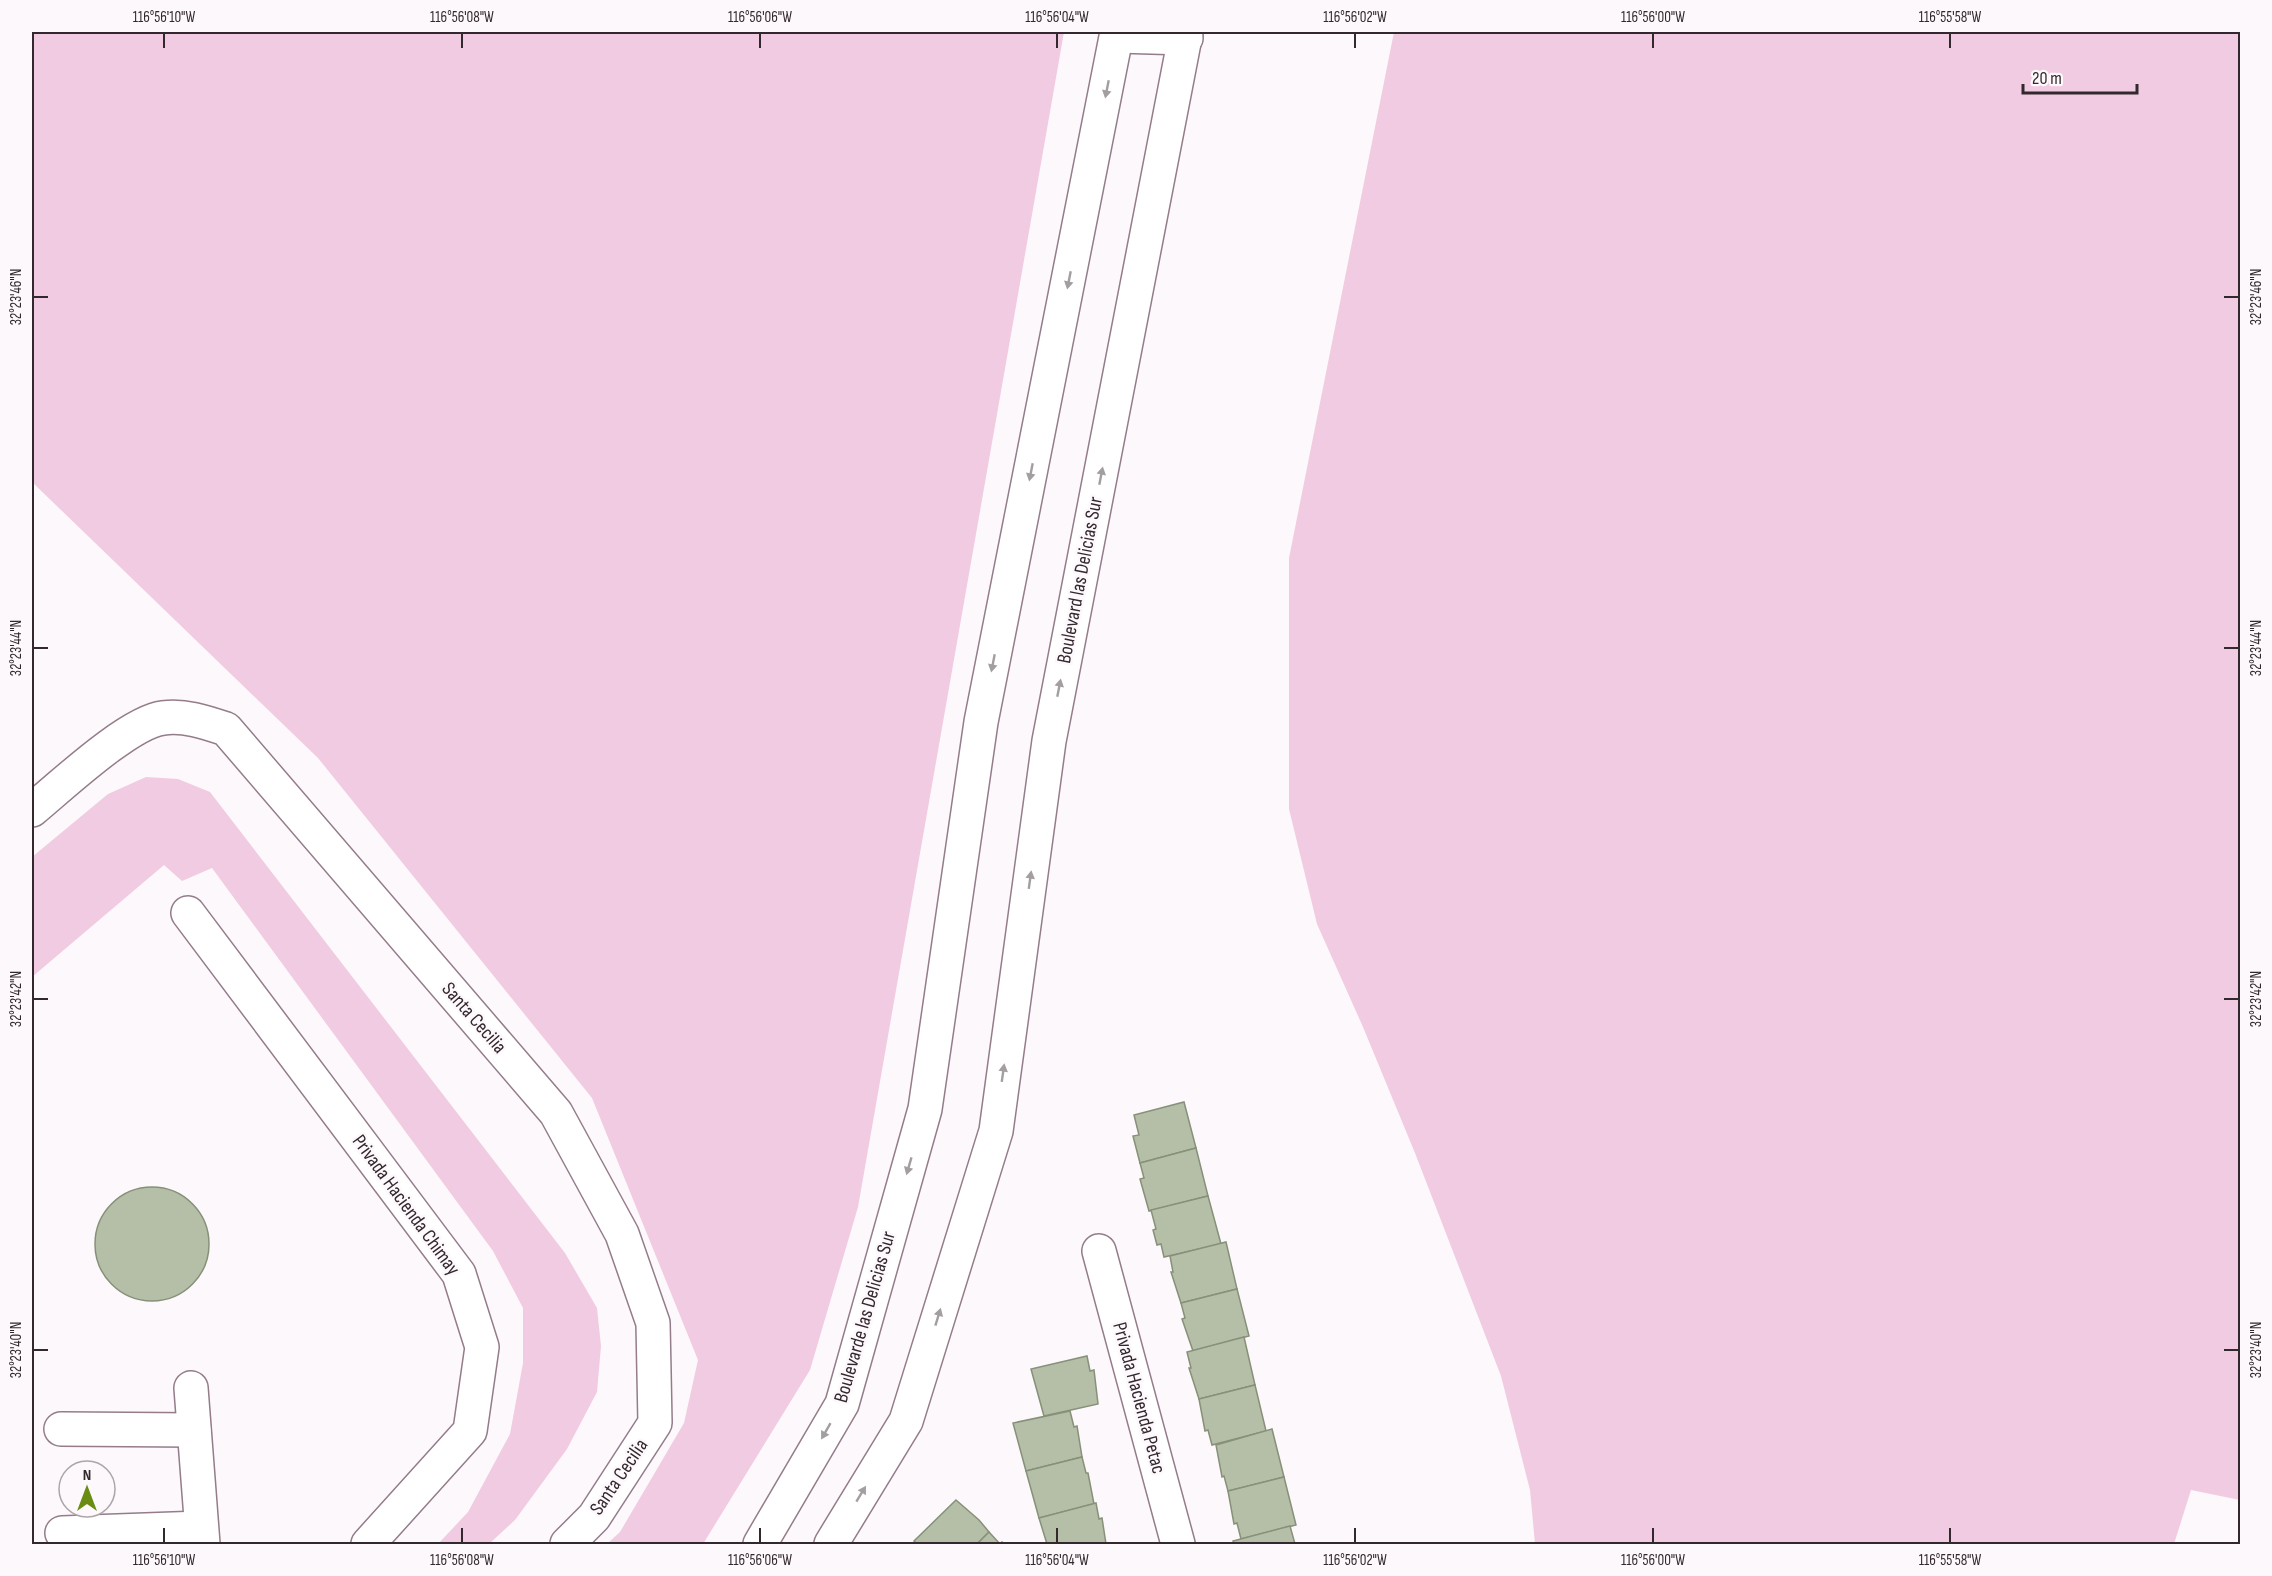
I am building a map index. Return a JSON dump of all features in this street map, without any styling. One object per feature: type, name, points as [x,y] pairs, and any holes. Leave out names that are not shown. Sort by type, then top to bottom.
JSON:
[{"type":"main road","points":[[1117,34],[1186,35]]},
{"type":"main road","name":"Boulevarde las Delicias Sur","points":[[760,1545],[842,1404],[925,1109],[981,722],[1117,34]]},
{"type":"main road","name":"Boulevard las Delicias Sur","points":[[831,1545],[906,1421],[996,1131],[1049,741],[1186,35]]},
{"type":"main road","name":"Santa Cecilia","points":[[32,810],[128,732],[161,718],[192,718],[226,729],[556,1113],[622,1234],[653,1323],[655,1423],[594,1517],[567,1545]]},
{"type":"main road","name":"Privada Hacienda Chimay","points":[[188,913],[459,1274],[482,1347],[470,1431],[368,1545]]},
{"type":"main road","name":"Privada Hacienda Petac","points":[[1100,1251],[1178,1545]]},
{"type":"main road","points":[[62,1533],[202,1536],[191,1388]]},
{"type":"main road","points":[[61,1430],[194,1430]]},
{"type":"shaded area","points":[[32,32],[1064,32],[858,1207],[810,1370],[703,1544],[607,1544],[620,1532],[684,1423],[698,1360],[592,1098],[318,758],[32,482]]},
{"type":"shaded area","points":[[1394,32],[2240,32],[2240,1500],[2191,1490],[2174,1544],[1535,1544],[1530,1490],[1501,1376],[1415,1153],[1317,924],[1289,809],[1289,558]]},
{"type":"shaded area","points":[[146,777],[178,779],[210,792],[565,1253],[597,1308],[601,1346],[597,1392],[567,1449],[515,1520],[489,1544],[438,1544],[468,1512],[510,1434],[523,1363],[523,1308],[493,1251],[212,868],[182,881],[164,865],[32,977],[32,857],[108,794]]},
{"type":"building","points":[[1184,1102],[1196,1148],[1140,1163],[1133,1136],[1139,1135],[1134,1115]]},
{"type":"building","points":[[1196,1148],[1208,1196],[1149,1211],[1140,1179],[1144,1178],[1140,1163]]},
{"type":"building","points":[[152,1187],[174,1191],[192,1204],[205,1222],[209,1244],[205,1266],[192,1284],[174,1297],[152,1301],[130,1297],[112,1284],[99,1266],[95,1244],[99,1222],[112,1204],[130,1191]]},
{"type":"building","points":[[1208,1196],[1221,1244],[1164,1257],[1161,1244],[1157,1245],[1151,1210]]},
{"type":"building","points":[[1226,1242],[1237,1289],[1181,1303],[1171,1272],[1173,1272],[1170,1256]]},
{"type":"building","points":[[1237,1289],[1249,1336],[1193,1351],[1182,1319],[1185,1318],[1181,1303]]},
{"type":"building","points":[[1244,1337],[1255,1385],[1199,1399],[1189,1368],[1191,1368],[1187,1352]]},
{"type":"building","points":[[1087,1356],[1090,1371],[1094,1370],[1098,1404],[1044,1416],[1031,1369]]},
{"type":"building","points":[[1255,1385],[1266,1431],[1212,1445],[1208,1430],[1205,1431],[1199,1399]]},
{"type":"building","points":[[1070,1411],[1074,1427],[1077,1426],[1082,1457],[1026,1471],[1013,1423]]},
{"type":"building","points":[[1272,1429],[1284,1477],[1228,1491],[1224,1476],[1222,1477],[1216,1445]]},
{"type":"building","points":[[1082,1457],[1086,1473],[1088,1473],[1094,1504],[1039,1518],[1026,1471]]},
{"type":"building","points":[[1284,1477],[1296,1525],[1241,1539],[1237,1523],[1234,1524],[1228,1491]]},
{"type":"building","points":[[956,1500],[989,1532],[977,1544],[917,1544],[914,1541]]},
{"type":"building","points":[[1096,1503],[1099,1519],[1102,1518],[1106,1544],[1047,1544],[1039,1518]]},
{"type":"building","points":[[1290,1526],[1295,1544],[1234,1544],[1233,1541]]},
{"type":"building","points":[[989,1532],[1000,1544],[977,1544]]}]
